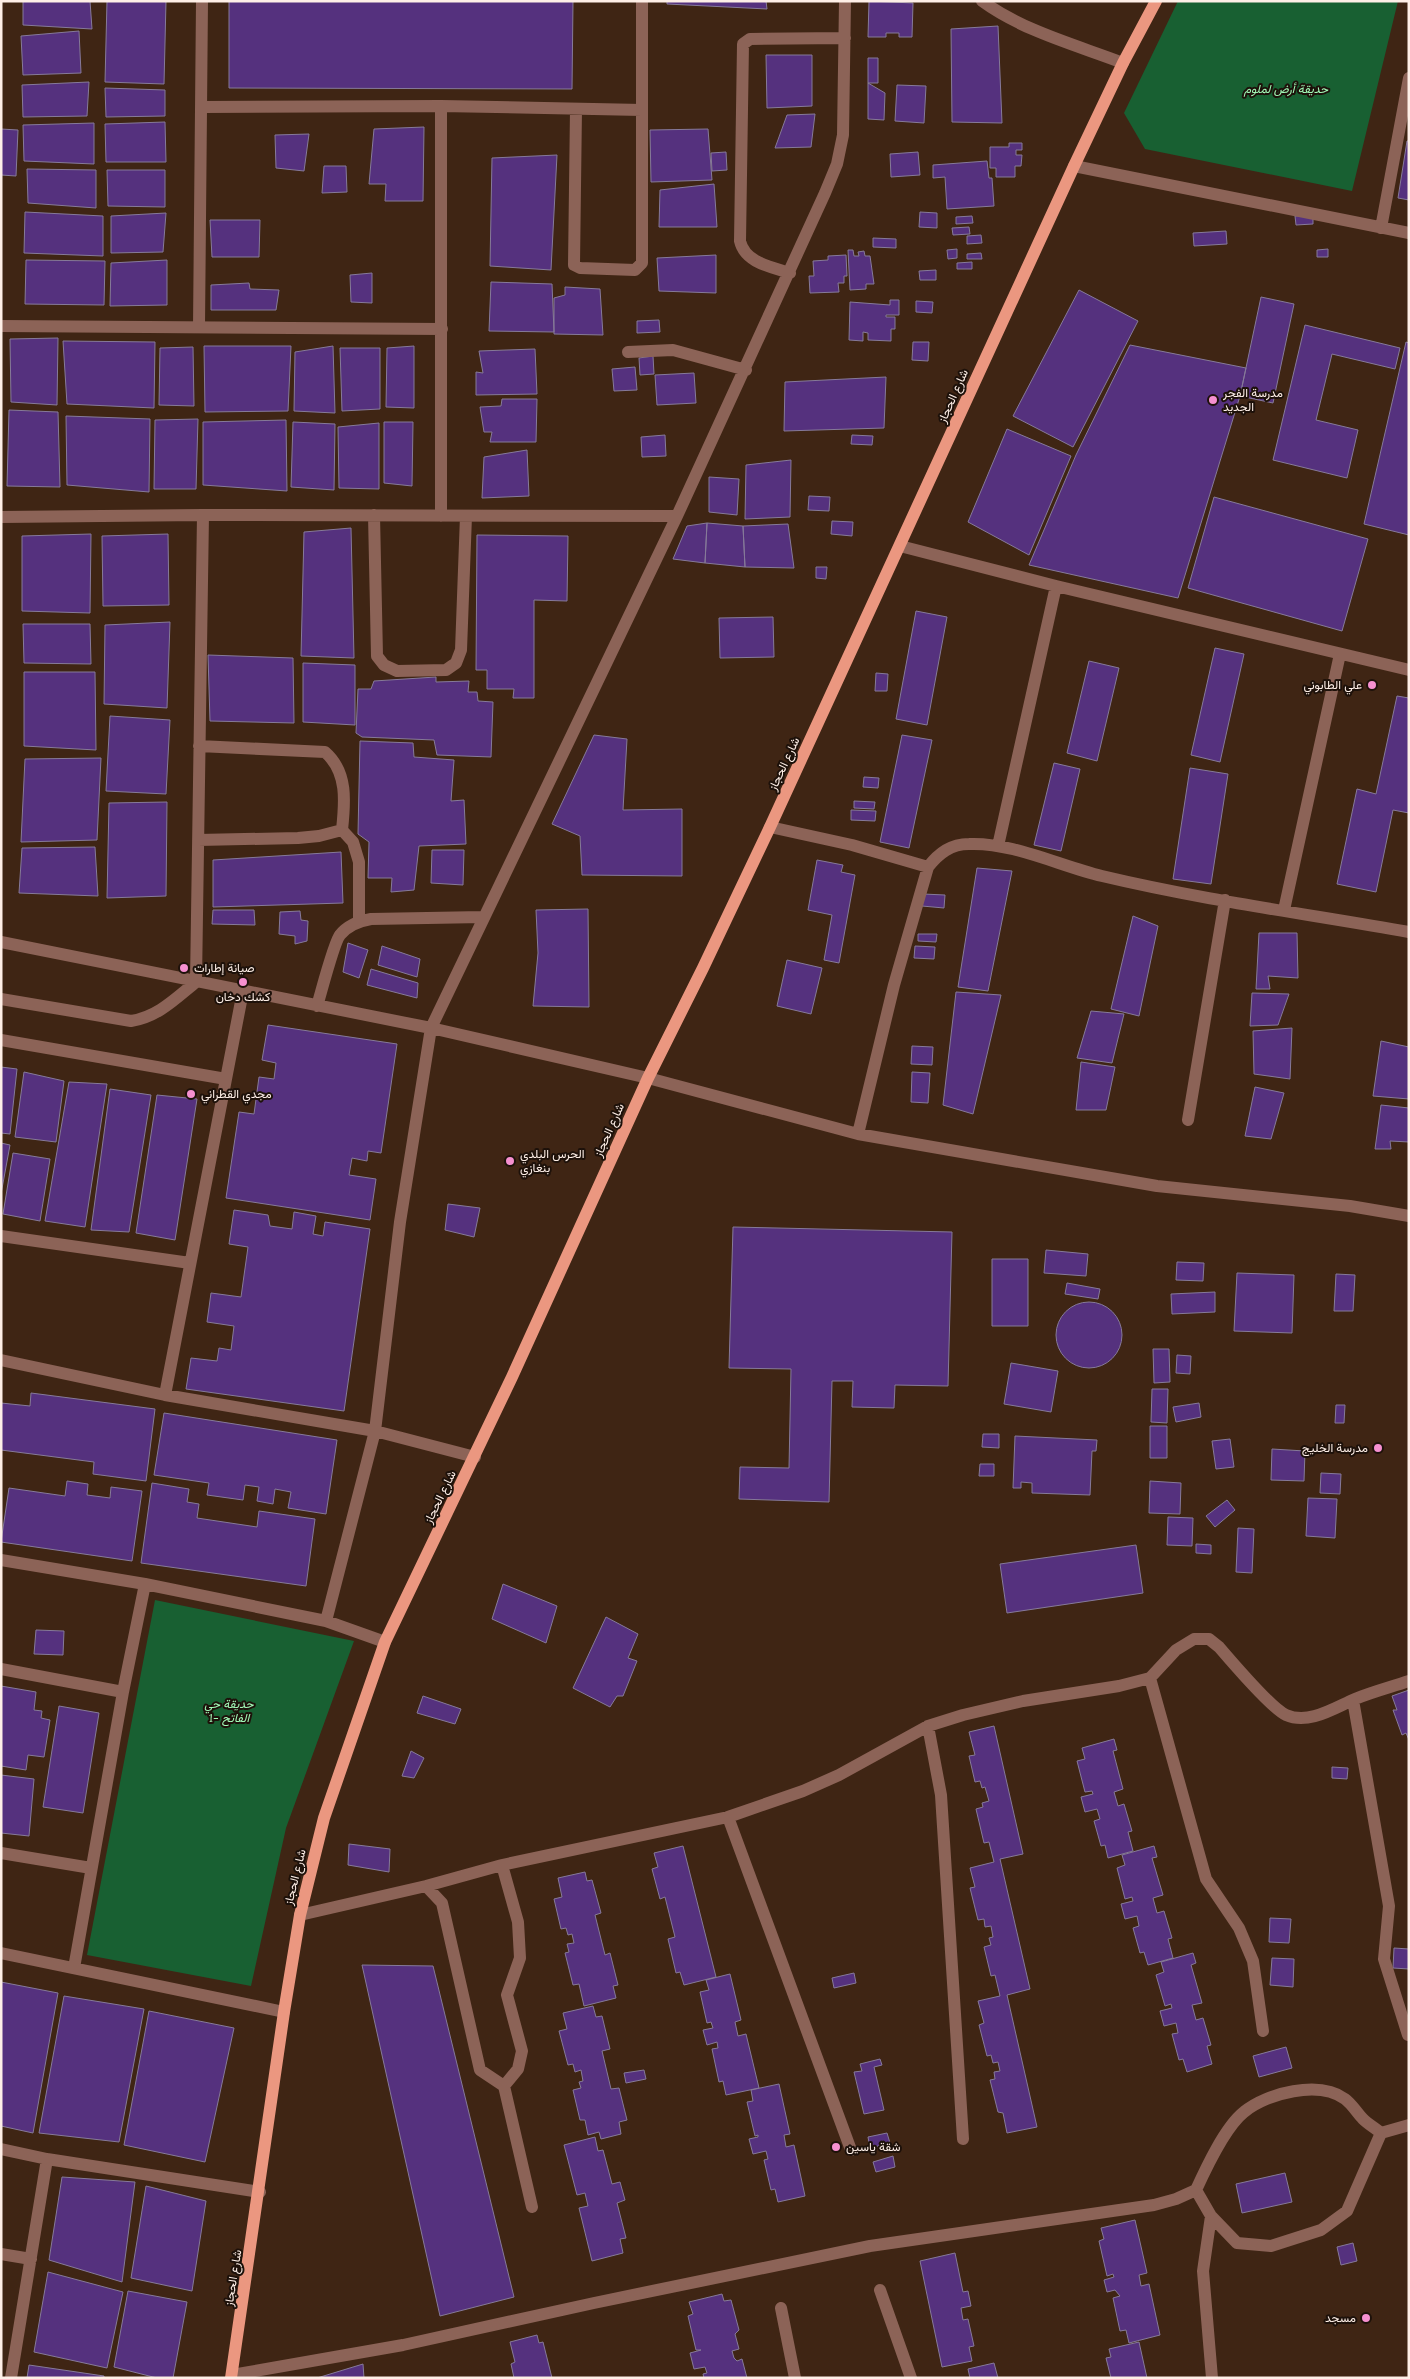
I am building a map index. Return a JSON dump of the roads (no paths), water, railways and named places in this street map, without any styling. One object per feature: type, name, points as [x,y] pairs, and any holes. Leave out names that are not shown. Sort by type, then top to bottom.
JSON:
[{"type":"main road","name":"شارع الحجاز","points":[[232,2376],[260,2192],[284,2012],[300,1914],[324,1818],[385,1642],[475,1457],[648,1078],[704,968],[770,827],[1074,166],[1123,63],[1156,1]]},
{"type":"street","points":[[199,327],[202,1]]},
{"type":"street","points":[[576,109],[574,265],[580,268],[635,270],[642,263],[642,1]]},
{"type":"street","points":[[326,1621],[374,1431],[400,1222],[431,1028],[746,370],[825,193],[843,135],[845,1]]},
{"type":"street","points":[[982,1],[1000,14],[1024,25],[1123,63]]},
{"type":"street","points":[[790,274],[753,260],[742,250],[740,241],[743,44],[750,39],[845,38]]},
{"type":"street","points":[[1381,228],[1409,78]]},
{"type":"street","points":[[202,106],[441,106],[642,110]]},
{"type":"street","points":[[441,106],[441,516]]},
{"type":"street","points":[[1074,166],[1409,233]]},
{"type":"street","points":[[1,326],[442,329]]},
{"type":"street","points":[[628,352],[673,350],[746,370]]},
{"type":"street","points":[[1,517],[202,515],[677,516]]},
{"type":"street","points":[[196,982],[202,515]]},
{"type":"street","points":[[374,515],[377,656],[384,665],[397,671],[446,670],[456,663],[461,650],[466,516]]},
{"type":"street","points":[[900,546],[1056,586],[1409,670]]},
{"type":"street","points":[[998,846],[1056,586]]},
{"type":"street","points":[[1284,910],[1340,654]]},
{"type":"street","points":[[199,746],[325,752],[336,761],[341,773],[345,806],[342,830],[353,842],[359,862],[359,921]]},
{"type":"street","points":[[770,827],[852,845],[928,867]]},
{"type":"street","points":[[198,840],[298,838],[320,836],[342,830]]},
{"type":"street","points":[[858,1134],[894,985],[928,867],[940,853],[958,845],[998,846],[1101,876],[1409,932]]},
{"type":"street","points":[[1188,1120],[1225,900]]},
{"type":"street","points":[[317,1006],[338,936],[359,921],[484,917]]},
{"type":"street","points":[[1,942],[431,1028],[648,1078],[772,1113],[858,1134],[1157,1186],[1340,1205],[1409,1216]]},
{"type":"street","points":[[1,999],[131,1021],[158,1012],[196,982]]},
{"type":"street","points":[[165,1395],[243,991]]},
{"type":"street","points":[[1,1040],[226,1079]]},
{"type":"street","points":[[1,1236],[190,1263]]},
{"type":"street","points":[[1,1360],[165,1395],[374,1431],[475,1457]]},
{"type":"street","points":[[1,1560],[145,1584],[326,1621],[385,1642]]},
{"type":"street","points":[[74,1968],[123,1692],[145,1584]]},
{"type":"street","points":[[300,1914],[426,1886],[502,1865],[728,1817],[803,1791],[839,1775],[928,1726],[963,1715],[1024,1701],[1119,1686],[1150,1678],[1176,1650],[1194,1639],[1209,1639],[1285,1715],[1299,1718],[1333,1710],[1353,1700],[1409,1681]]},
{"type":"street","points":[[1,1670],[123,1692]]},
{"type":"street","points":[[1150,1678],[1206,1879],[1239,1928],[1253,1961],[1263,2031]]},
{"type":"street","points":[[1353,1700],[1389,1906],[1384,1959],[1408,2035]]},
{"type":"street","points":[[928,1726],[940,1795],[963,2139]]},
{"type":"street","points":[[728,1817],[851,2150]]},
{"type":"street","points":[[1,1853],[91,1868]]},
{"type":"street","points":[[502,1865],[518,1922],[520,1958],[507,1995],[522,2051],[518,2069],[504,2086]]},
{"type":"street","points":[[426,1886],[442,1904],[480,2070],[504,2086],[532,2207]]},
{"type":"street","points":[[1,1953],[284,2012]]},
{"type":"street","points":[[232,2376],[403,2345],[594,2302],[870,2246],[1154,2205],[1176,2199],[1196,2190],[1207,2164],[1225,2136],[1244,2112],[1269,2099],[1304,2089],[1324,2090],[1345,2099],[1365,2121],[1381,2133]]},
{"type":"street","points":[[1381,2133],[1409,2125]]},
{"type":"street","points":[[1196,2190],[1211,2216],[1237,2243],[1271,2246],[1321,2230],[1347,2211],[1381,2133]]},
{"type":"street","points":[[1,2150],[47,2159],[260,2192]]},
{"type":"street","points":[[11,2378],[47,2159]]},
{"type":"street","points":[[1211,2216],[1203,2271],[1212,2378]]},
{"type":"street","points":[[1,2254],[31,2259]]},
{"type":"street","points":[[880,2290],[911,2378]]},
{"type":"street","points":[[781,2308],[794,2378]]},
{"type":"place","name":"مدرسة الفجر الجديد","points":[[1213,400]]},
{"type":"place","name":"علي الطابوني","points":[[1372,685]]},
{"type":"place","name":"صيانة إطارات","points":[[184,968]]},
{"type":"place","name":"كشك دخان","points":[[243,982]]},
{"type":"place","name":"مجدي القطراني","points":[[191,1094]]},
{"type":"place","name":"الحرس البلدي بنغازي","points":[[510,1161]]},
{"type":"place","name":"مدرسة الخليج","points":[[1378,1448]]},
{"type":"place","name":"شقة ياسين","points":[[836,2147]]},
{"type":"place","name":"مسجد","points":[[1366,2318]]},
{"type":"park label","name":"حديقة أرض لملوم","points":[[1286,89]]},
{"type":"park label","name":"حديقة حي الفاتح -1","points":[[229,1711]]}]
